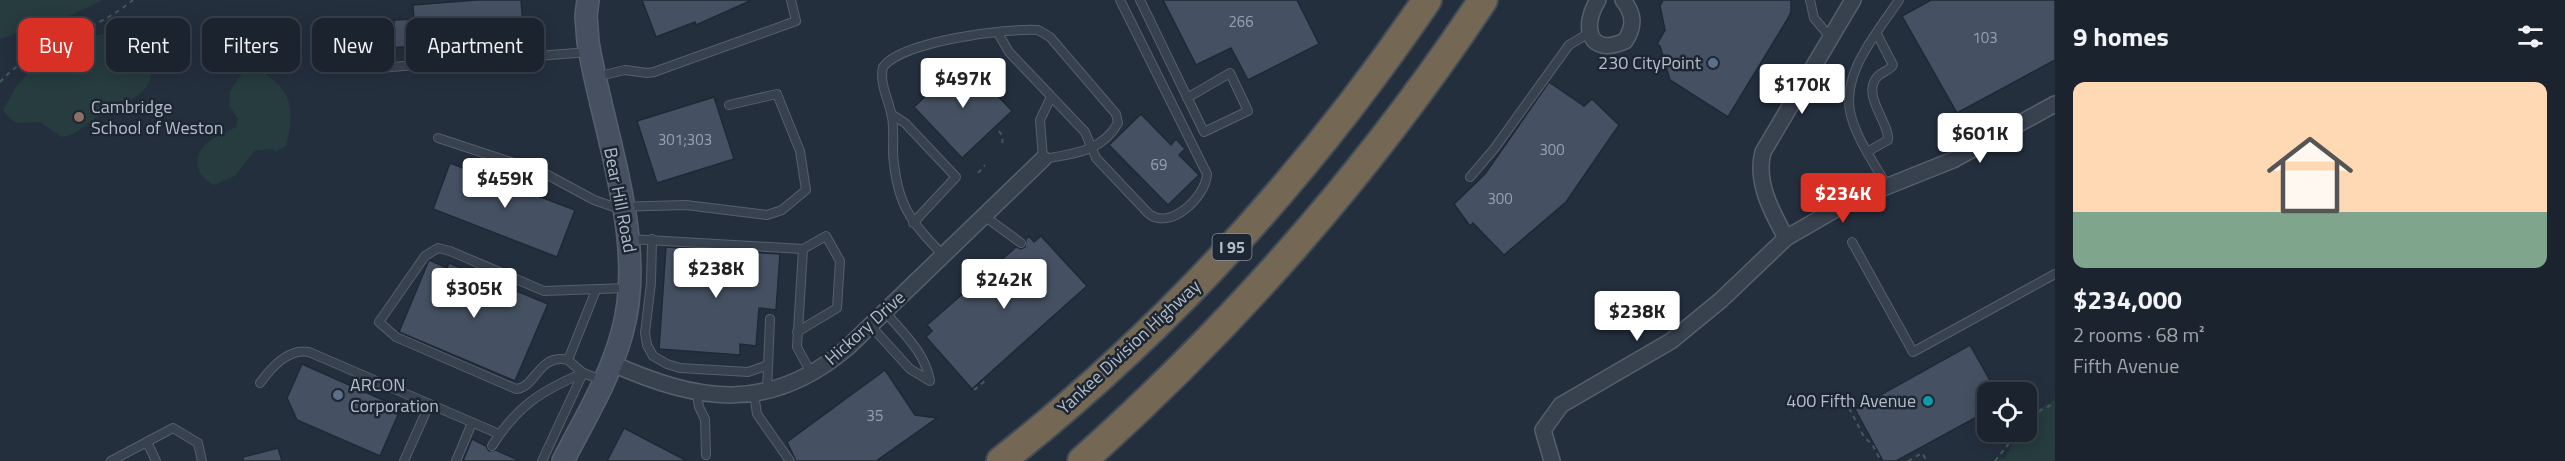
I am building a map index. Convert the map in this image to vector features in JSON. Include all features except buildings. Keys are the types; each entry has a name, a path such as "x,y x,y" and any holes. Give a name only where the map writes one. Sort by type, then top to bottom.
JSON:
{"highway":[{"name":"Yankee Division Highway","path":"1001,461 1098,379 1274,201 1372,79 1427,0"},
{"name":"I 95","path":"1082,461 1196,354 1304,236 1395,124 1483,0"}],"street":[{"name":"Bear Hill Road","path":"563,461 607,372 623,332 631,288 629,239 624,209 589,52 586,24 588,0"},
{"path":"1598,0 1590,13 1589,33 1595,41 1614,46 1625,41 1633,23 1630,9 1623,0"},
{"path":"1786,238 1768,202 1761,159 1771,135 1853,0"},
{"path":"1552,461 1544,430 1561,405 1671,341 1721,300 1786,238 1848,202 1953,160 2055,104"},
{"name":"Hickory Drive","path":"607,372 697,394 760,392 811,373 839,355 1043,159"}],"lane":[{"path":"594,77 625,70 654,72 796,21 791,0"},
{"path":"998,33 1005,47 1085,132 1100,162 1156,220 1170,218 1187,206 1206,182 1205,170 1120,0"},
{"path":"1140,0 1187,98 1204,132 1248,111 1230,73 1187,98"},
{"path":"1810,0 1814,18 1830,37"},
{"path":"1887,186 1867,152 1851,113 1850,95 1854,71 1899,0"},
{"path":"944,255 913,223 904,205 896,174 891,114 882,79 883,67 891,59 920,45 1034,29 1047,33 1116,114 1118,120 1116,126 1093,148 1043,159 1040,120 1051,97"},
{"path":"1470,177 1494,149 1569,45 1589,33"},
{"path":"1867,152 1888,140 1889,133 1873,102 1873,93 1877,77 1893,65 1876,34"},
{"path":"394,67 589,52"},
{"path":"438,138 544,173 600,203 624,209 686,205 768,215 782,210 806,190 800,151 777,94 729,105"},
{"path":"891,114 904,123 956,177 913,223"},
{"path":"984,216 1021,243"},
{"path":"629,239 803,249 826,236 840,261 837,308 797,332"},
{"path":"652,239 651,283 645,333 647,345 653,356 680,368 748,372 768,365"},
{"path":"1852,242 1913,352 2055,274"},
{"path":"583,374 568,360 557,358 549,361 523,386 516,388 396,337 379,322 425,256 438,248 544,291 631,288"},
{"path":"803,249 797,332 798,352 811,373"},
{"path":"568,360 596,290"},
{"path":"870,326 910,369 930,381 927,367 919,351 885,312"},
{"path":"770,319 768,365 760,392 757,414 790,461"},
{"path":"260,383 268,372 288,355 303,351 500,434"},
{"path":"492,446 510,418 542,393 583,374 607,372"},
{"path":"542,461 583,374"},
{"path":"697,394 699,407 705,419 706,455"},
{"path":"404,461 429,405"},
{"path":"456,461 472,423"},
{"path":"111,461 173,428 198,443 202,461"},
{"path":"147,442 156,461"}],"path":[{"path":"0,82 37,54 120,10 133,0"},
{"path":"999,131 1003,137 1002,144"},
{"path":"978,173 985,165"},
{"path":"974,390 986,380"},
{"path":"1845,400 1881,461"},
{"path":"2037,414 2055,403"},
{"path":"1995,461 2010,442"},
{"path":"1908,461 1922,453 1927,461"}],"green space":[{"path":"0,0 103,0 63,18 18,18 18,33 0,39"},
{"path":"106,33 106,72 152,72 146,88 134,98 101,114 68,136 62,137 40,122 15,122 7,116 3,110 17,85 30,72 94,72 94,37"},
{"path":"243,72 262,72 268,76 284,92 288,101 291,121 289,133 286,146 275,152 273,149 255,150 235,176 214,185 203,177 197,161 202,149 210,141 236,127 238,119 229,105 230,91"},
{"path":"2055,400 2055,461 1992,461 2005,458 2014,442 2037,442 2037,410"}],"place":[{"name":"230 CityPoint","path":"1713,63"},
{"name":"Cambridge School of Weston","path":"79,117"},
{"name":"ARCON Corporation","path":"338,395"},
{"name":"400 Fifth Avenue","path":"1928,401"}]}
